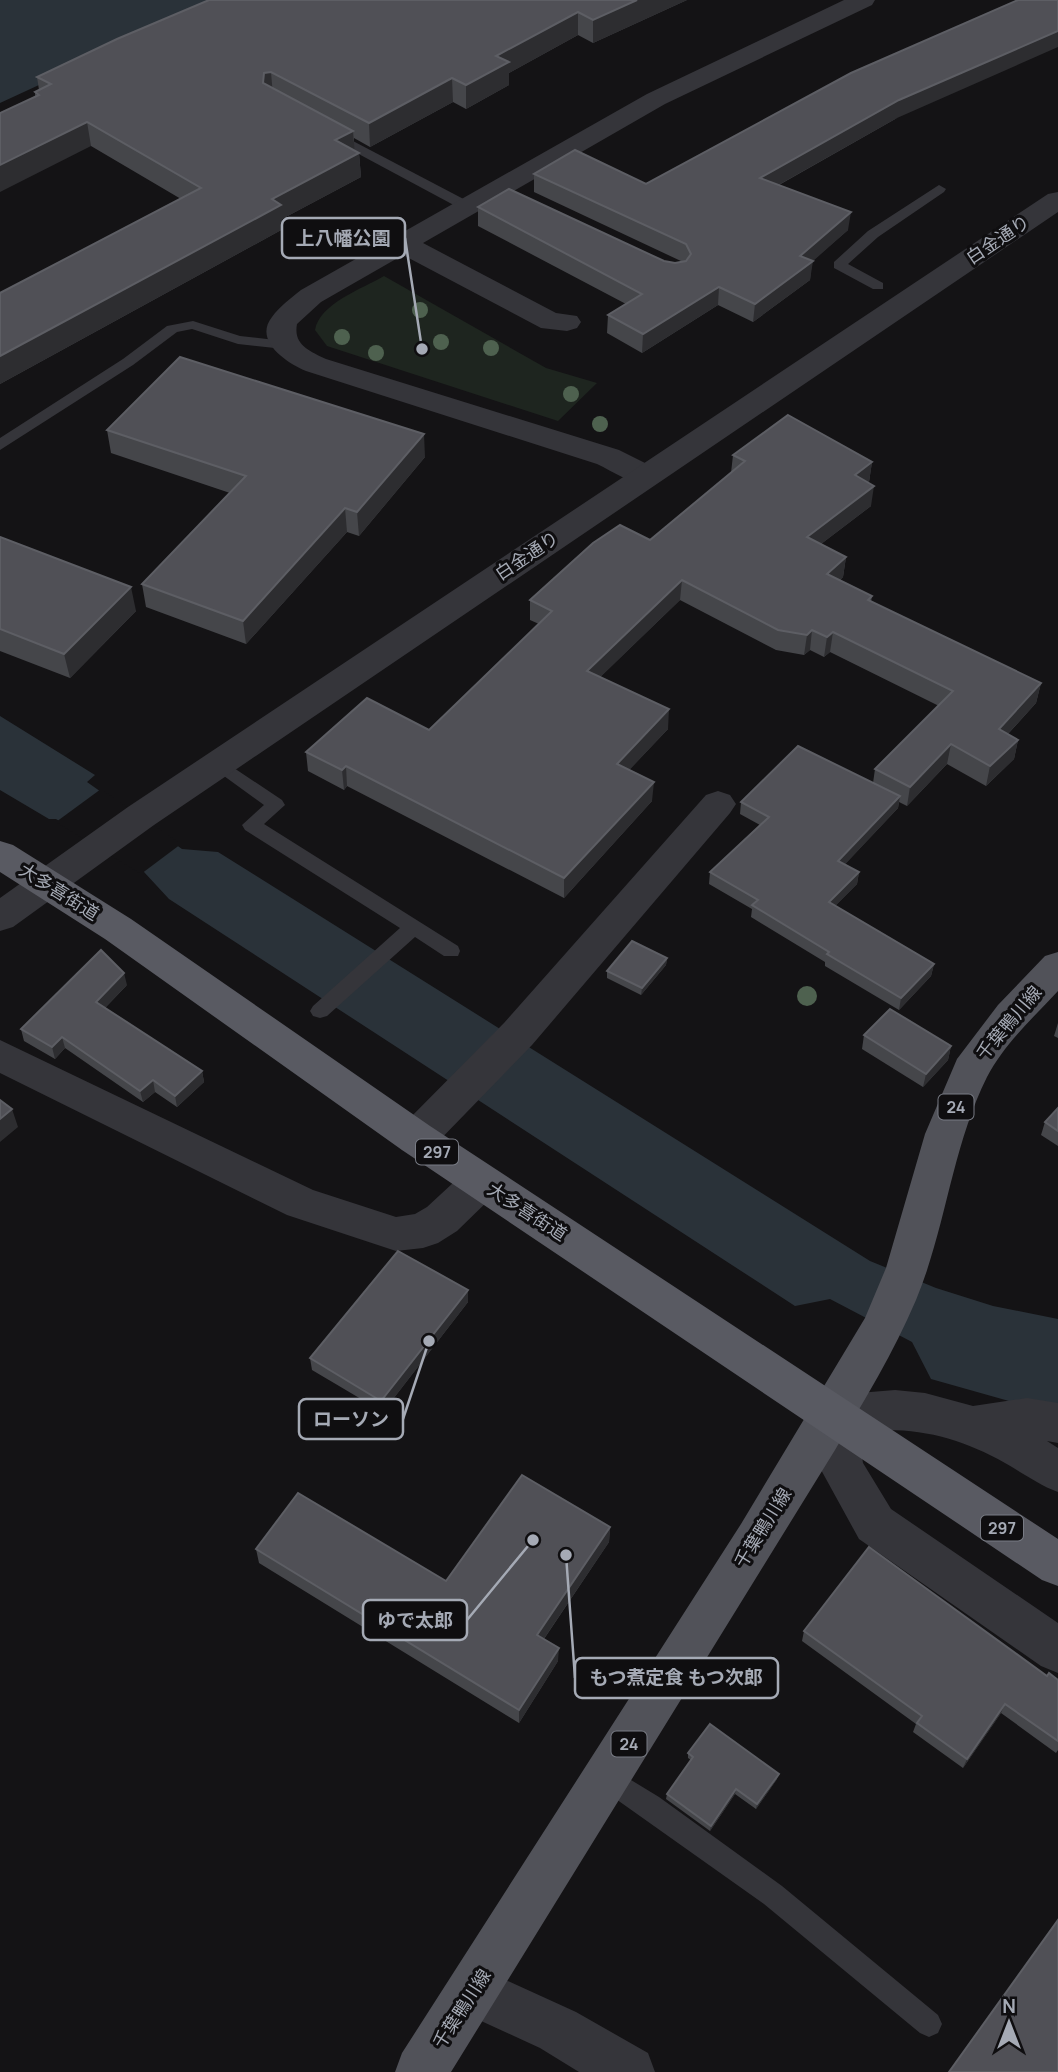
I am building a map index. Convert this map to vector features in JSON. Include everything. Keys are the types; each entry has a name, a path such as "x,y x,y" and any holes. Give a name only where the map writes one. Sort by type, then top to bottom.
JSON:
{"highway":[{"name":"大多喜街道","path":"0,854 118,929 481,1182 1058,1565"}],"main road":[{"name":"千葉鴨川線","path":"421,2072 834,1415 883,1327 907,1275 947,1128 972,1069 1002,1027 1058,966"}],"street":[{"path":"646,477 608,457 316,365 297,356 284,345 281,327 283,321 297,306 468,207 511,194 656,99 863,0"},
{"name":"白金通り","path":"0,917 141,816 1058,200"},
{"path":"404,244 551,322 567,321"},
{"path":"416,1138 518,1034 718,804"},
{"path":"0,1055 301,1203 396,1234 423,1231 442,1219 481,1182"},
{"path":"1058,1472 1031,1454 975,1425 904,1410 834,1415 842,1468 875,1524 1058,1650"},
{"path":"975,1425 1027,1418 1058,1423"},
{"path":"473,1991 558,2030 629,2072"}],"lane":[{"path":"320,128 468,207"},
{"path":"878,286 839,265 873,234 939,189"},
{"path":"0,445 128,362 172,328 194,325 238,340 284,345"},
{"path":"219,764 276,805 251,825 451,951"},
{"path":"324,1008 414,927"},
{"path":"608,1778 653,1807 853,1957 929,2024"}],"shaded area":[{"path":"0,0 223,0 0,103"},
{"path":"384,276 546,368 597,383 558,421 327,346 315,330 318,320 333,304"},
{"path":"0,716 95,775 87,782 182,849 218,852 870,1261 936,1288 993,1306 1058,1319 1058,1409 1016,1403 931,1379 912,1342 830,1299 795,1306 169,899 144,872 56,819 49,819 0,790"}],"pier":[{"path":"101,789 181,844 141,874 56,822"}],"building":[{"path":"209,0 637,0 593,20 578,12 496,56 509,62 466,85 452,78 369,123 271,72 264,73 263,83 353,131 335,140 359,153 272,199 281,205 0,356 0,293 201,188 87,122 0,165 0,113 39,95 35,92 51,84 37,77"},
{"path":"1018,0 1058,0 1058,31 899,100 760,178 851,212 800,256 813,261 755,304 719,287 643,334 608,315 642,294 478,207 509,189 664,261 686,261 691,254 686,244 534,174 575,150 646,184 851,73"},
{"path":"180,357 424,434 357,512 345,508 243,621 142,584 246,476 107,430"},
{"path":"788,415 872,462 855,475 874,486 807,537 846,557 827,574 872,596 868,600 1041,683 999,729 1018,740 990,766 951,744 910,787 875,769 953,691 833,632 827,637 812,630 807,635 778,630 682,580 587,671 669,709 617,764 654,782 564,878 346,766 342,770 306,752 367,698 429,730 552,611 530,600 593,543 620,525 650,540 745,461 733,455"},
{"path":"0,537 131,587 64,654 0,629"},
{"path":"798,746 900,796 838,861 859,872 829,902 934,964 901,998 752,905 758,900 710,872 769,817 741,802"},
{"path":"632,941 667,958 642,988 607,971"},
{"path":"101,950 124,973 96,1002 202,1071 175,1096 153,1080 140,1091 62,1037 52,1047 21,1029"},
{"path":"890,1009 951,1046 926,1074 864,1035"},
{"path":"0,1100 12,1109 0,1119"},
{"path":"1058,1108 1058,1131 1045,1122"},
{"path":"398,1251 468,1290 381,1401 310,1358"},
{"path":"522,1475 610,1527 537,1635 559,1648 519,1710 256,1549 298,1493 446,1581"},
{"path":"869,1547 1047,1676 1049,1673 1058,1680 1058,1741 1005,1704 967,1759 917,1723 922,1716 804,1631"},
{"path":"710,1724 779,1774 757,1804 736,1789 711,1826 667,1794 693,1757 688,1753"},
{"path":"1058,1920 1058,2072 949,2072"}],"place":[{"name":"上八幡公園","path":"422,349"},
{"name":"ローソン","path":"429,1341"},
{"name":"ゆで太郎","path":"533,1540"},
{"name":"もつ煮定食 もつ次郎","path":"566,1555"}]}
